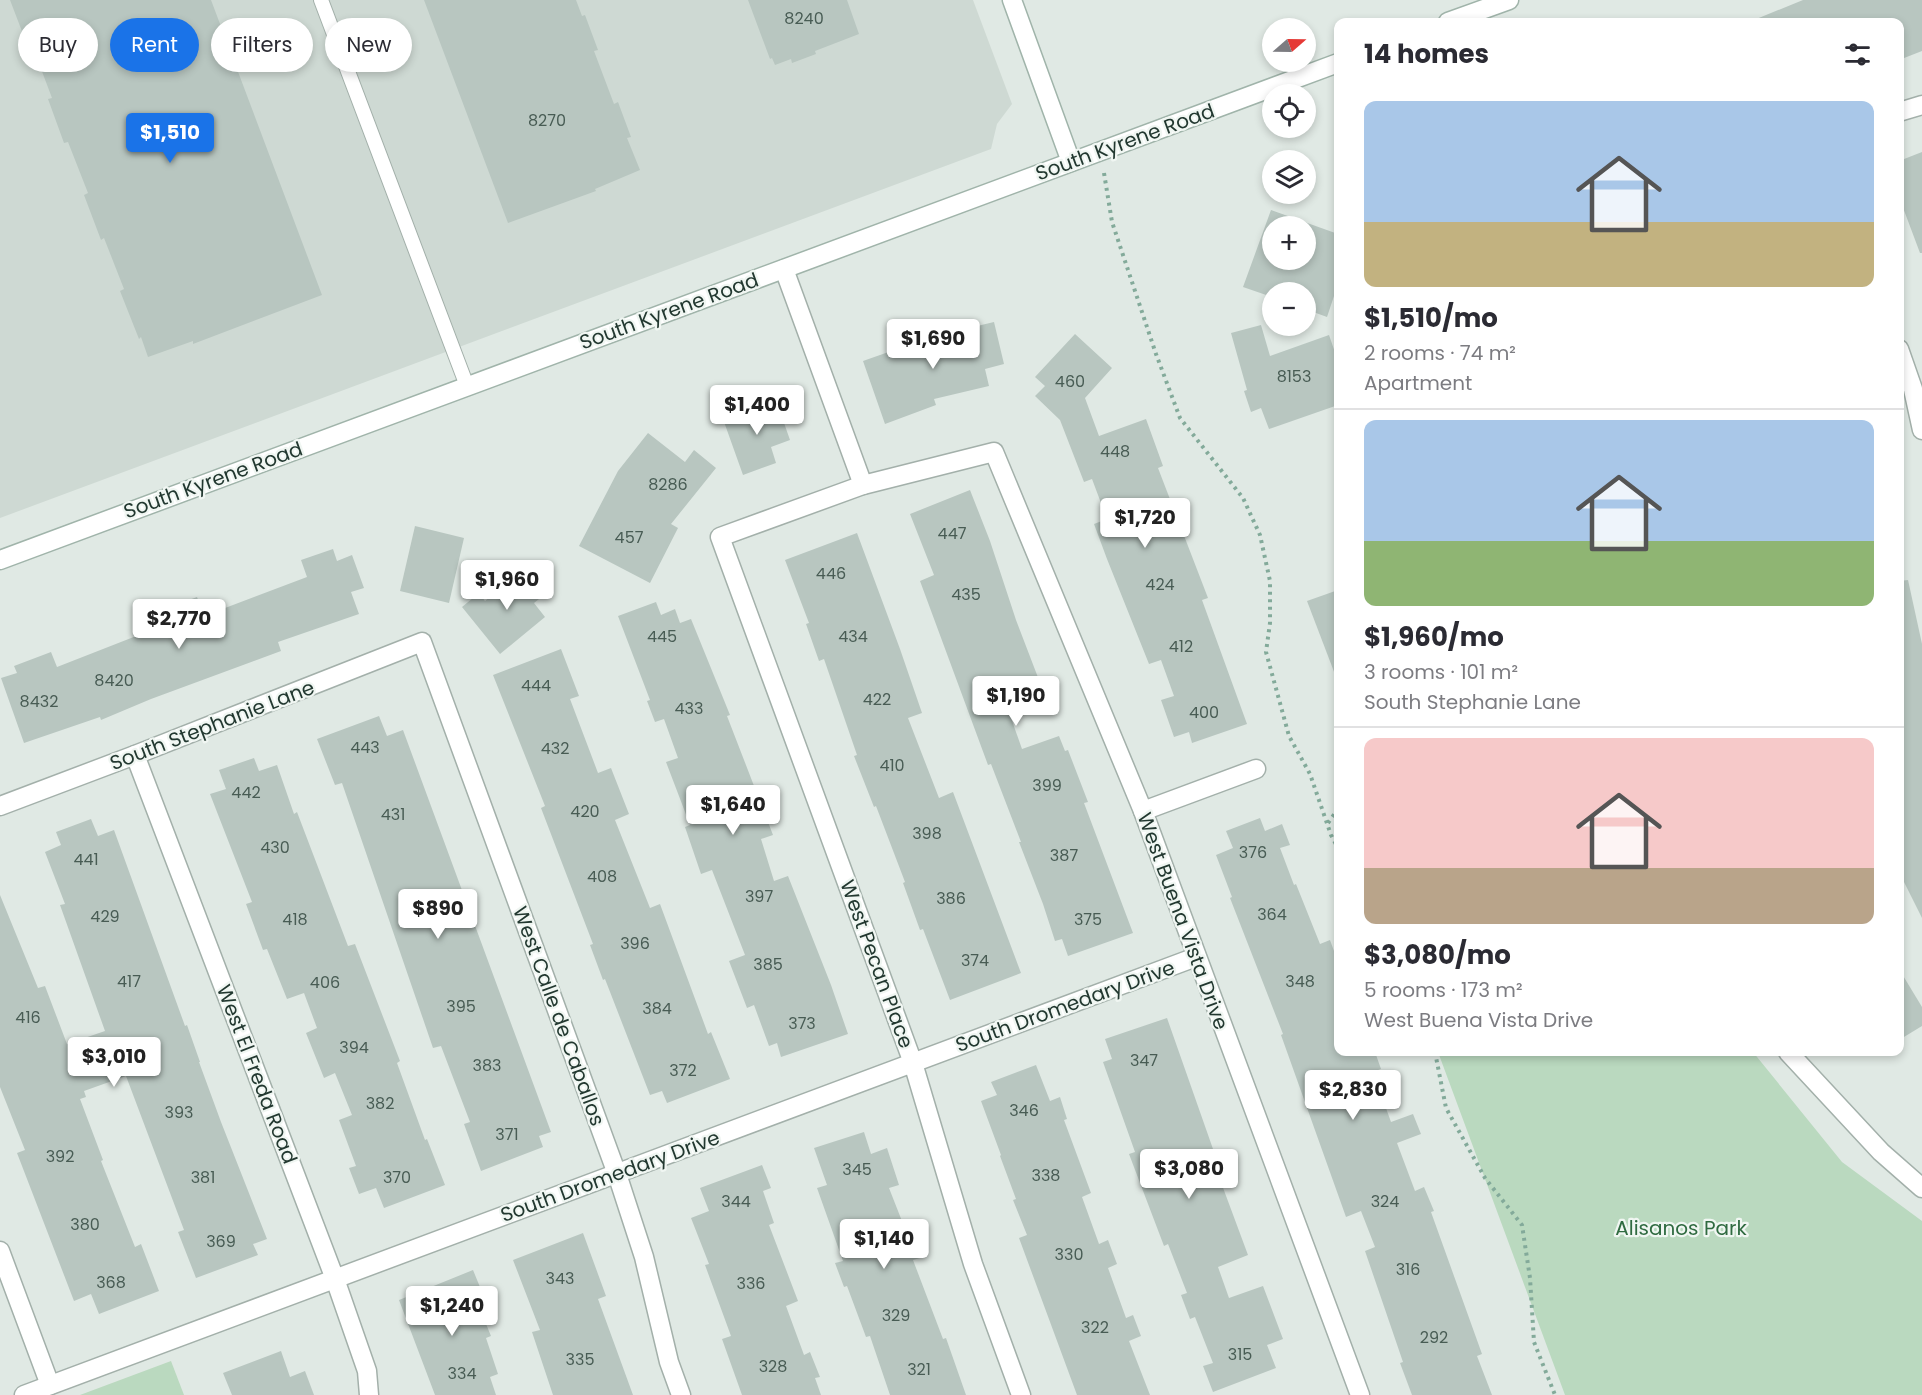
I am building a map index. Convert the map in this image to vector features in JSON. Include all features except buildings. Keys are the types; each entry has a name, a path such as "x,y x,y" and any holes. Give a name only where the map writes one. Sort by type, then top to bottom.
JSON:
{"street":[{"path":"1012,0 1071,162"},
{"path":"1459,18 1509,0"},
{"name":"South Kyrene Road","path":"0,560 1334,64"},
{"path":"1904,110 1922,105"},
{"path":"784,269 863,485"},
{"path":"1904,364 1913,389 1922,430"},
{"name":"West Buena Vista Drive","path":"863,485 994,452 1143,811 1360,1395"},
{"name":"West Pecan Place","path":"863,485 720,537 913,1063 973,1264 1021,1395"},
{"name":"South Stephanie Lane","path":"0,806 422,642"},
{"name":"West Calle de Caballos","path":"422,642 617,1174 644,1257 669,1362 681,1395"},
{"name":"West El Freda Road","path":"135,755 334,1279 367,1371 369,1395"},
{"path":"1143,811 1256,769"},
{"name":"South Dromedary Drive","path":"24,1395 1196,957"},
{"path":"1792,1056 1881,1152 1922,1188"},
{"path":"0,1251 50,1385"}],"lane":[{"path":"321,0 467,386"}],"path":[{"path":"1100,150 1112,222 1180,418 1243,498 1260,535 1270,581 1270,623 1266,652 1289,736 1310,774 1334,839"},
{"path":"1327,824 1334,814"},
{"path":"1436,1056 1446,1107 1485,1178 1522,1225 1530,1278 1534,1342 1555,1395"}],"shaded area":[{"path":"0,0 973,0 1012,104 997,124 991,149 0,518"}],"green space":[{"name":"Alisanos Park","path":"1439,1056 1756,1056 1842,1162 1922,1221 1922,1395 1565,1395"},
{"path":"171,1361 184,1395 80,1395"}]}
